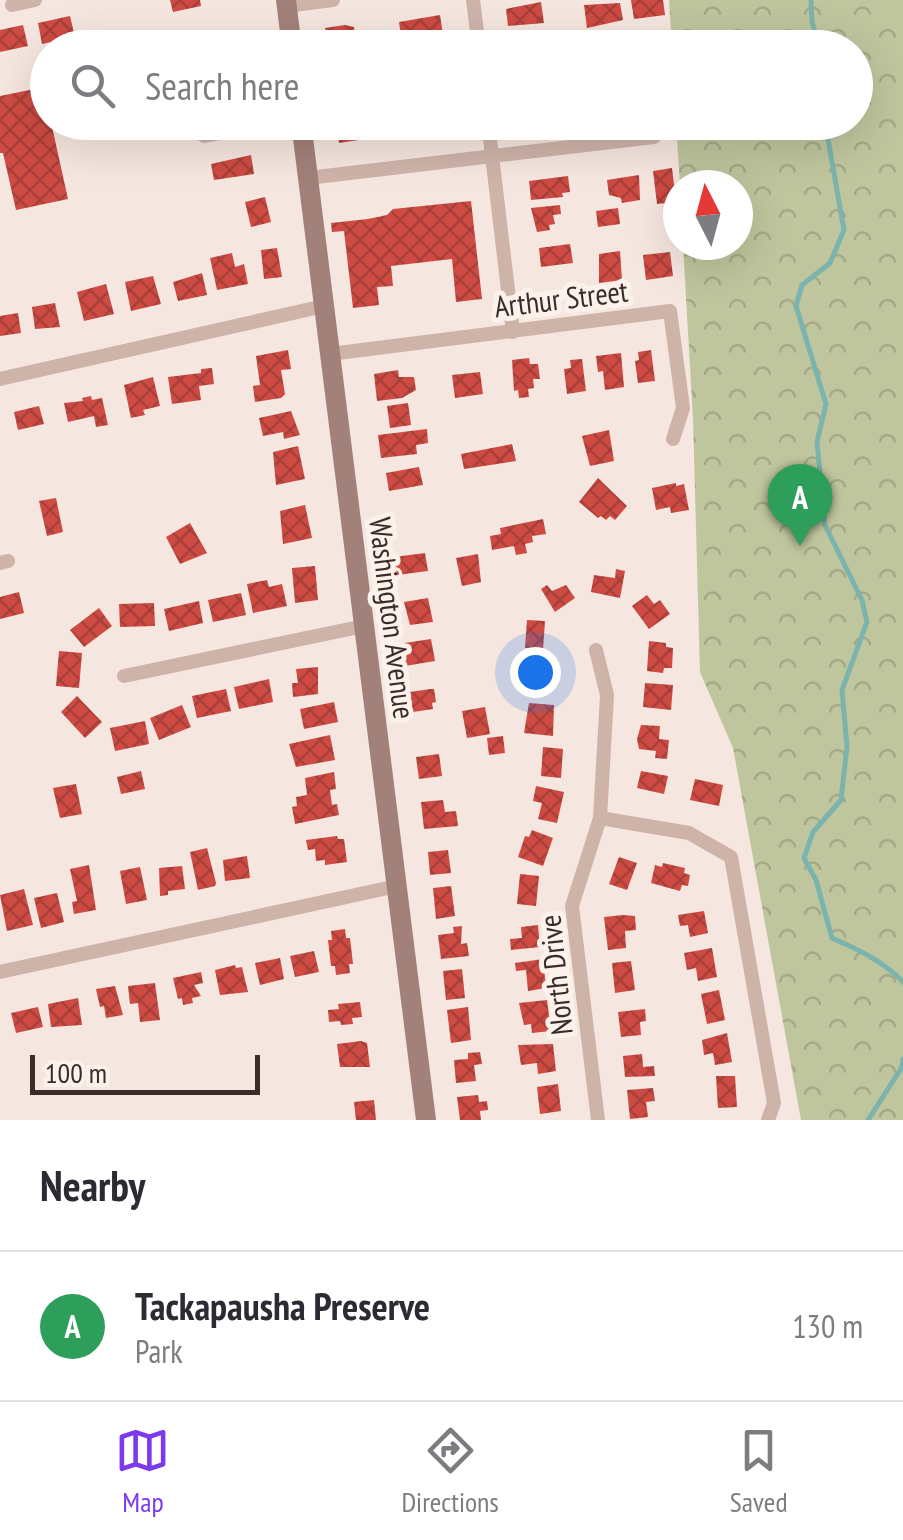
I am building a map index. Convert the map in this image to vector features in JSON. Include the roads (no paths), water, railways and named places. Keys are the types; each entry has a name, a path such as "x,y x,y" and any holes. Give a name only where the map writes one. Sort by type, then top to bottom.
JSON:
{"street":[{"path":"12,5 35,0"},
{"path":"290,30 286,3 333,0"},
{"path":"473,0 476,30"},
{"name":"Washington Avenue","path":"303,140 426,1120"},
{"path":"490,140 512,332"},
{"path":"308,178 631,140"},
{"path":"0,380 324,306"},
{"name":"Arthur Street","path":"330,354 670,312 683,408 672,439"},
{"path":"124,676 364,626"},
{"name":"North Drive","path":"596,650 607,695 600,818 572,906 598,1120"},
{"path":"600,818 689,834 731,857 774,1103 768,1120"},
{"path":"0,972 397,886"}],"waterway":[{"path":"811,0 814,30"},
{"path":"828,140 844,230 830,263 802,285 796,306 826,404 817,442 825,525 862,600 867,622 842,690 847,747 841,800 813,832 804,858 816,880 832,938 879,962 903,982"},
{"path":"868,1120 902,1067 903,1059"}],"place":[{"name":"Tackapausha Preserve","path":"800,546"}]}
